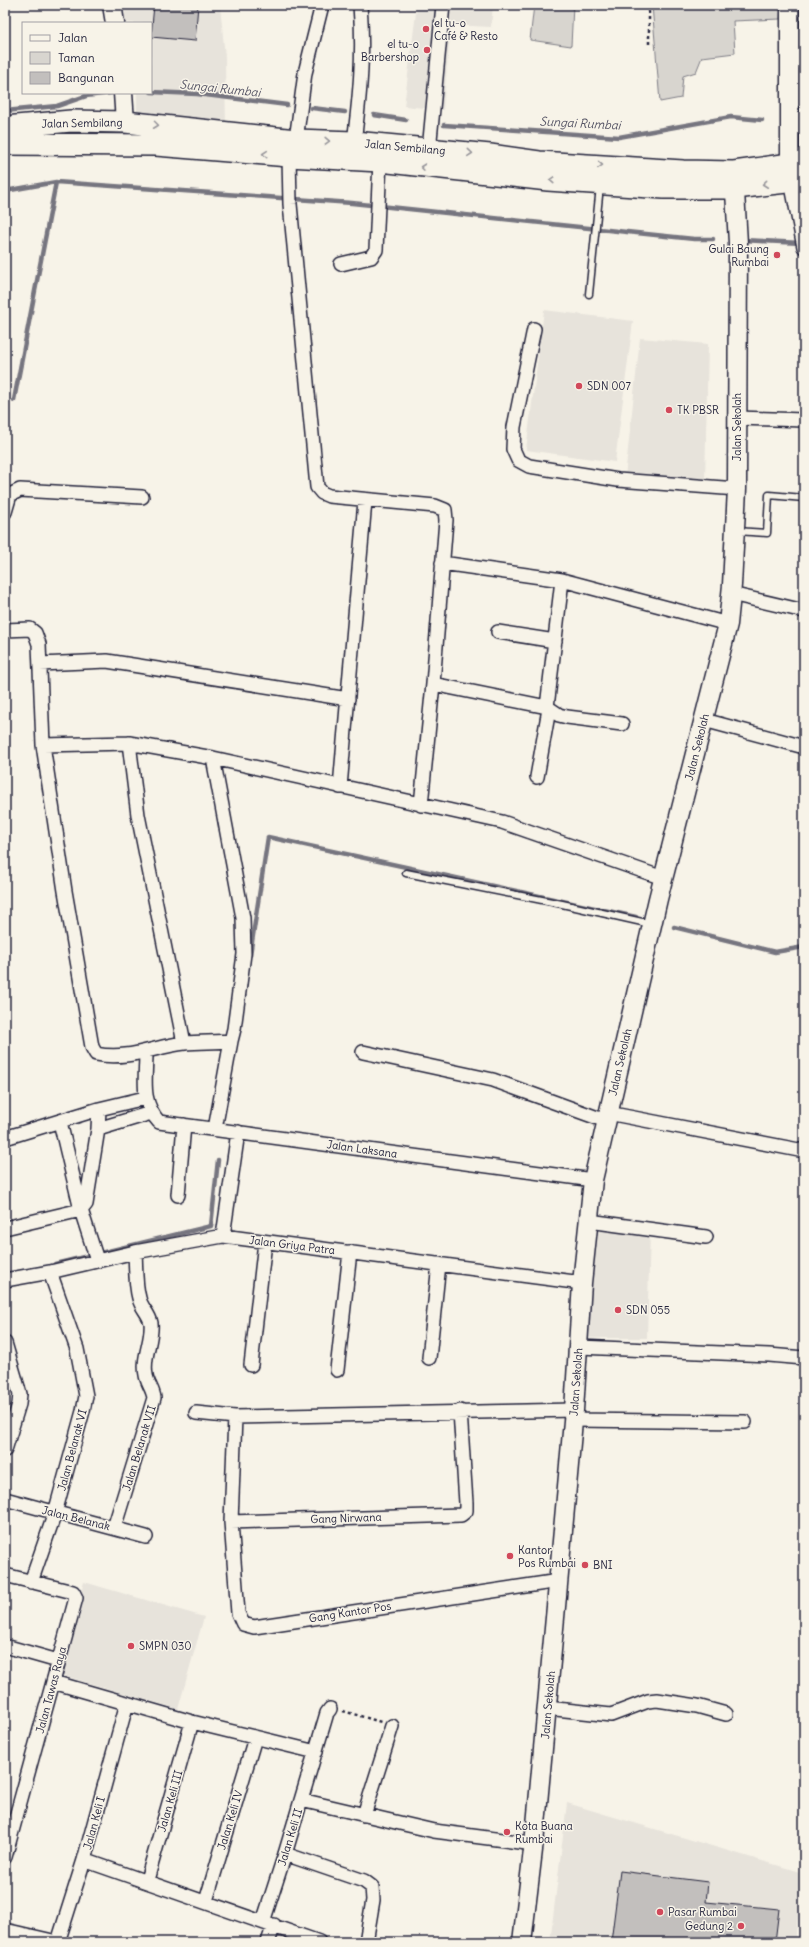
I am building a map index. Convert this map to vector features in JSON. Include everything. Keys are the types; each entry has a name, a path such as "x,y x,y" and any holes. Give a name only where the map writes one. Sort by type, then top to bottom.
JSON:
{"main road":[{"name":"Jalan Sembilang","path":"5,127 71,121 124,107 292,148 380,161 534,179 600,182 664,188 797,172"},
{"name":"Jalan Sembilang","path":"5,144 144,144 292,148 354,142 539,162 683,171 735,180"}],"street":[{"path":"112,5 115,22"},
{"path":"322,5 305,73 292,148 289,187 317,487 322,493 329,496 435,506 444,510 446,520 433,684 421,805"},
{"path":"354,142 361,88 362,26 360,5"},
{"path":"430,150 443,5"},
{"path":"790,5 797,172 803,241"},
{"path":"341,264 371,257 376,250 380,161"},
{"name":"Jalan Sekolah","path":"522,1942 534,1844 559,1581 574,1415 582,1283 593,1180 663,878 728,624 737,489 737,236 735,180"},
{"path":"534,329 514,427 513,449 518,460 529,466 618,480 737,489"},
{"path":"737,418 804,420"},
{"path":"5,512 10,495 20,490 142,497"},
{"path":"340,787 365,500"},
{"path":"442,563 562,580 728,624"},
{"path":"537,776 548,708 554,641 562,580"},
{"path":"731,594 804,611"},
{"path":"5,630 30,629 35,633 39,644 43,745 65,891 92,1047 96,1054 106,1056 146,1053 184,1043 231,1041"},
{"path":"498,632 554,641"},
{"path":"40,664 107,661 348,699"},
{"path":"433,684 548,708 567,717 622,724"},
{"path":"704,720 804,747"},
{"path":"43,745 129,742 213,758 502,822 663,878"},
{"path":"129,742 138,815 184,1043"},
{"path":"213,758 243,918 244,954 234,1029 215,1129"},
{"path":"363,1052 493,1080 607,1117 804,1152"},
{"path":"98,1129 151,1113 145,1098 146,1053"},
{"path":"5,1138 98,1109 145,1098"},
{"path":"5,1228 81,1210 86,1204 98,1129 98,1109"},
{"name":"Jalan Laksana","path":"151,1113 159,1122 593,1180"},
{"path":"60,1122 81,1210 96,1255"},
{"path":"178,1195 184,1125"},
{"path":"223,1236 238,1132"},
{"path":"589,1221 706,1237"},
{"name":"Jalan Griya Patra","path":"5,1280 50,1272 96,1255 136,1252 223,1236 582,1283"},
{"path":"251,1365 265,1242"},
{"name":"Jalan Belanak VII","path":"114,1528 154,1398 153,1391 146,1375 146,1360 151,1333 151,1322 148,1313 141,1306 138,1298 136,1252"},
{"path":"337,1370 350,1252"},
{"path":"429,1358 439,1264"},
{"name":"Jalan Belanak VI","path":"31,1582 54,1513 86,1396 77,1349 50,1272"},
{"path":"5,1343 20,1394 19,1404 5,1450"},
{"path":"579,1347 769,1354 804,1358"},
{"path":"196,1413 235,1417 460,1411 745,1422"},
{"name":"Gang Nirwana","path":"231,1522 460,1515 466,1511 460,1411"},
{"path":"231,1522 235,1417"},
{"name":"Jalan Belanak","path":"5,1499 146,1537"},
{"name":"Gang Kantor Pos","path":"231,1522 238,1613 243,1624 254,1627 559,1581"},
{"name":"Jalan Tawas Raya","path":"5,1575 76,1594 6,1852"},
{"path":"5,1646 58,1661"},
{"path":"53,1682 192,1722 316,1752"},
{"path":"547,1708 611,1715 648,1701 657,1700 697,1706 726,1714"},
{"name":"Jalan Keli I","path":"58,1942 84,1860 126,1703"},
{"name":"Jalan Keli II","path":"268,1942 269,1923 285,1854 327,1713 330,1709"},
{"name":"Jalan Keli III","path":"147,1880 192,1722"},
{"path":"364,1815 392,1726"},
{"name":"Jalan Keli IV","path":"206,1901 255,1738"},
{"path":"301,1800 434,1831 534,1844"},
{"path":"285,1854 364,1880 372,1888 373,1900 366,1942"},
{"path":"84,1860 147,1880 319,1942"},
{"path":"5,1930 58,1942"}],"lane":[{"path":"589,294 600,182"},
{"path":"735,531 767,533 769,495 804,498"},
{"path":"406,873 653,922"}],"path":[{"path":"649,5 649,46"},
{"path":"330,1709 392,1726"}],"shaded area":[{"path":"121,5 220,5 225,57 226,135 137,130 137,94 152,94 152,22 124,22"},
{"path":"417,5 493,5 491,27 451,25 443,110 404,106"},
{"name":"SDN 007","path":"544,310 633,321 615,462 526,450"},
{"name":"TK PBSR","path":"640,338 708,344 705,483 625,477"},
{"name":"SDN 055","path":"594,1228 650,1232 647,1338 587,1338"},
{"name":"SMPN 030","path":"84,1582 204,1617 178,1709 57,1674"},
{"path":"567,1803 803,1873 795,1942 701,1942 708,1882 620,1871 611,1942 550,1942"}],"green space":[{"path":"534,5 573,5 571,46 530,40"},
{"path":"652,5 781,5 780,19 733,21 735,53 702,57 696,72 683,76 681,98 660,102"}],"building":[{"path":"154,5 198,5 195,41 152,37"},
{"name":"Pasar Rumbai","path":"620,1871 708,1882 706,1902 779,1909 775,1942 611,1942"}],"waterway":[{"name":"Sungai Rumbai","path":"152,92 197,94 287,105"},
{"name":"Sungai Rumbai","path":"5,111 57,106 86,96 103,94"},
{"name":"Sungai Rumbai","path":"312,108 345,112"},
{"name":"Sungai Rumbai","path":"374,115 406,120"},
{"name":"Sungai Rumbai","path":"444,125 619,137 731,117 762,120"},
{"path":"5,191 56,182 352,203 694,239 713,239"},
{"path":"14,400 56,182"},
{"path":"742,240 801,243"},
{"path":"250,955 268,837 636,917"},
{"path":"674,927 775,952 804,947"},
{"path":"55,1264 211,1226 218,1160"}],"place":[{"name":"el tu-o Café & Resto","path":"426,29"},
{"name":"el tu-o Barbershop","path":"427,50"},
{"name":"Gulai Baung Rumbai","path":"777,255"},
{"name":"SDN 007","path":"579,386"},
{"name":"TK PBSR","path":"669,410"},
{"name":"SDN 055","path":"618,1310"},
{"name":"Kantor Pos Rumbai","path":"510,1556"},
{"name":"BNI","path":"585,1565"},
{"name":"SMPN 030","path":"131,1646"},
{"name":"Kota Buana Rumbai","path":"507,1832"},
{"name":"Pasar Rumbai","path":"660,1912"},
{"name":"Gedung 2","path":"741,1926"}]}
